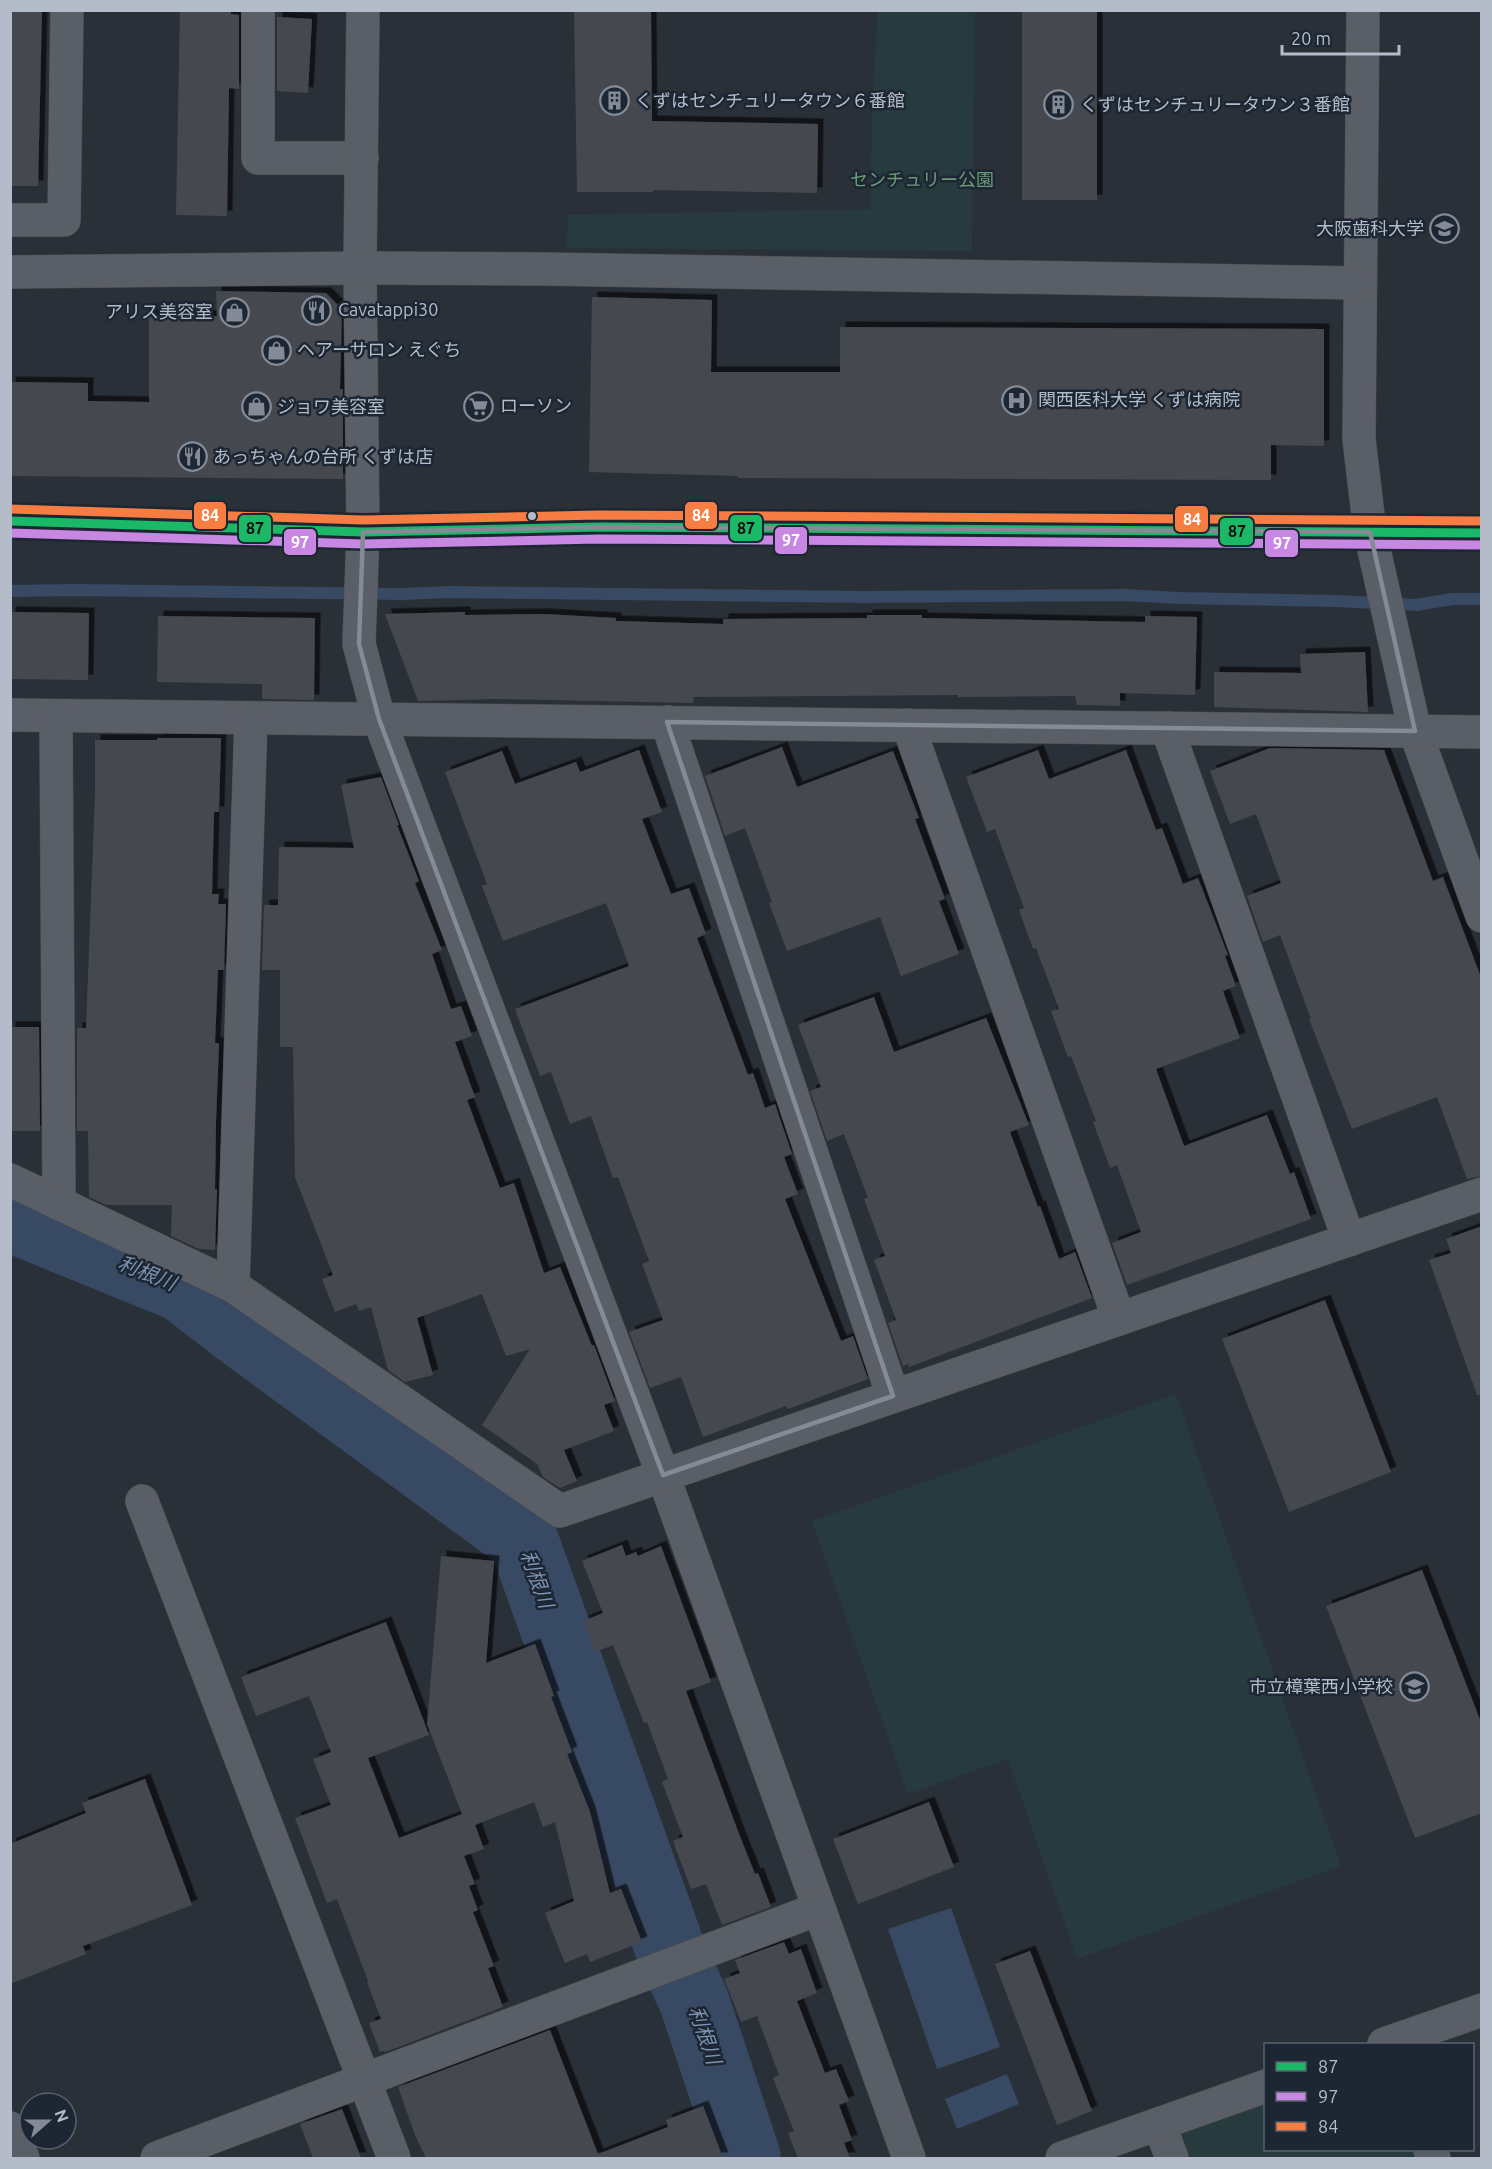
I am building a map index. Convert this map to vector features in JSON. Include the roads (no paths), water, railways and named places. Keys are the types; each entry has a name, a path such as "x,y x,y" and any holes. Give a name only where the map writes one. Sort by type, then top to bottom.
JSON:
{"street":[{"path":"10,220 64,220 67,10"},
{"path":"258,10 258,158 362,158"},
{"path":"363,10 360,268 363,532 359,644 379,719 663,1475 909,2158"},
{"path":"1363,10 1359,439 1370,532 1415,731 1482,916"},
{"path":"10,272 360,268 543,269 1360,283"},
{"path":"10,521 363,532 599,527 1482,533"},
{"path":"10,715 1482,732"},
{"path":"56,716 59,1204"},
{"path":"234,1286 251,718"},
{"path":"667,722 893,1396"},
{"path":"908,725 1119,1319"},
{"path":"1167,728 1349,1240"},
{"path":"10,1180 234,1286 560,1511 1482,1194"},
{"path":"142,1501 394,2158"},
{"path":"157,2158 818,1909"},
{"path":"1392,2043 1482,2010"},
{"path":"1062,2158 1264,2087"},
{"path":"1160,2124 1172,2158"},
{"path":"10,2128 23,2158"}],"water":[{"path":"951,1908 1000,2047 937,2069 888,1929"},
{"path":"1007,2074 1019,2104 957,2129 945,2099"}],"waterway":[{"path":"10,591 403,594 449,592 863,597 1126,595 1416,605 1453,599 1482,599"},
{"name":"利根川","path":"10,1217 182,1287 523,1539 672,1954 694,2001 746,2158"}],"place":[{"name":"くずはセンチュリータウン６番館","path":"614,101"},
{"name":"くずはセンチュリータウン３番館","path":"1059,105"},
{"name":"大阪歯科大学","path":"1445,229"},
{"name":"Cavatappi30","path":"317,310"},
{"name":"アリス美容室","path":"234,312"},
{"name":"ヘアーサロン えぐち","path":"276,350"},
{"name":"関西医科大学 くずは病院","path":"1017,400"},
{"name":"ローソン","path":"479,406"},
{"name":"ジョワ美容室","path":"256,407"},
{"name":"あっちゃんの台所 くずは店","path":"192,457"},
{"name":"市立樟葉西小学校","path":"1414,1687"}],"park label":[{"name":"センチュリー公園","path":"922,180"}]}
